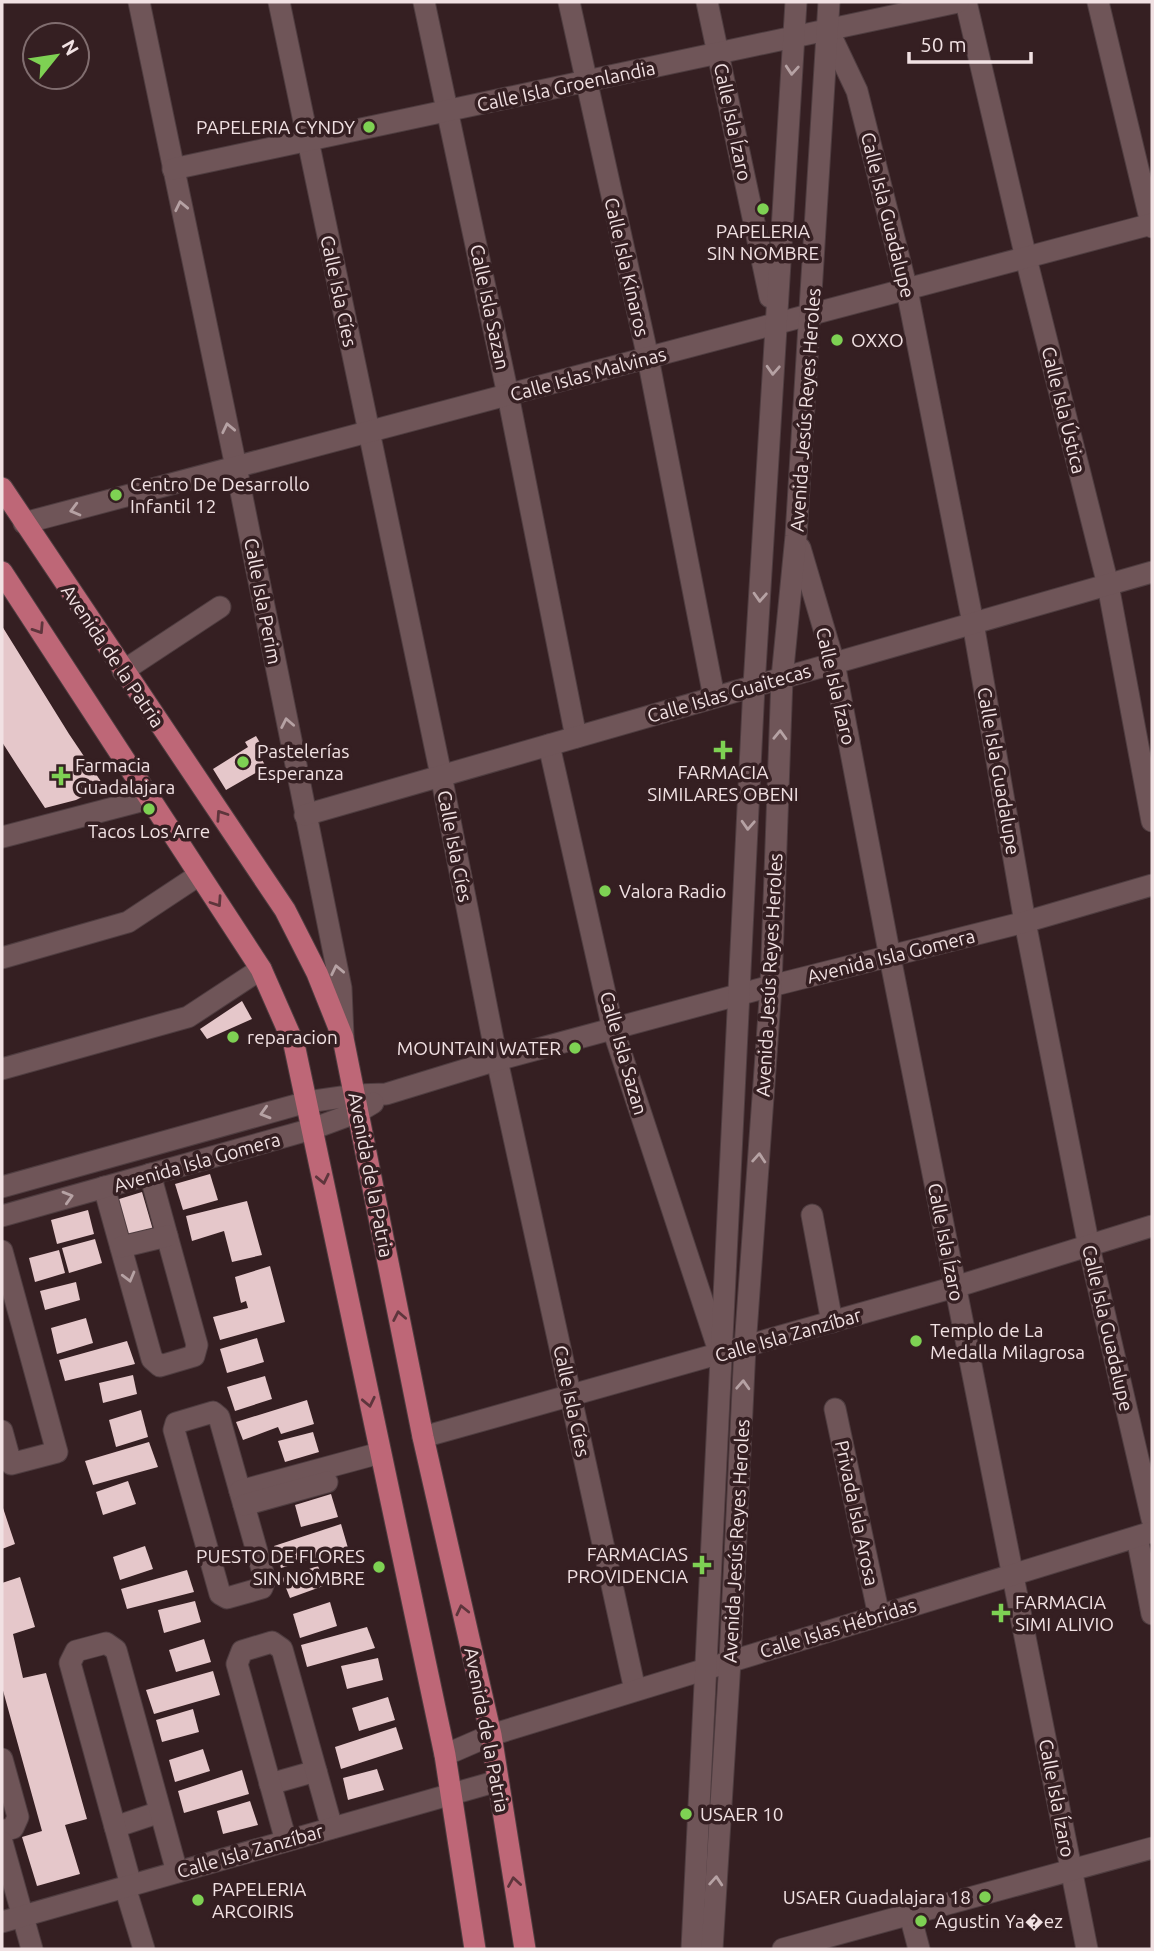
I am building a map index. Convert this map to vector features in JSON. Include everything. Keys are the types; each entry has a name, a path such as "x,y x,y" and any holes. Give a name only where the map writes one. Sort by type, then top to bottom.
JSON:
{"main road":[{"name":"Avenida de la Patria","path":"2,488 285,910 317,973 343,1038 423,1437 491,1735 525,1949"},
{"path":"2,572 261,968 294,1044 445,1755 475,1949"}],"street":[{"name":"Calle Isla Perim","path":"139,2 341,988 343,1038"},
{"name":"Calle Isla Cíes","path":"279,2 497,1060 635,1690"},
{"name":"Calle Isla Sazan","path":"424,2 508,395 576,737"},
{"name":"Calle Isla Kinaros","path":"569,2 648,358 714,697"},
{"name":"Calle Isla Ízaro","path":"707,2 776,325"},
{"name":"Avenida Jesús Reyes Heroles","path":"692,1949 754,686 796,2"},
{"name":"Avenida Jesús Reyes Heroles","path":"712,1949 730,1661 745,1347 771,986 782,678 796,536 829,2"},
{"name":"Calle Isla Groenlandia","path":"173,169 958,2"},
{"name":"Calle Isla Ústica","path":"966,2 1026,258 1108,584 1152,821"},
{"path":"1098,2 1152,225"},
{"name":"Calle Isla Guadalupe","path":"828,29 857,91 907,290 973,623 1025,922 1089,1247 1152,1519"},
{"name":"Calle Islas Malvinas","path":"24,523 1152,225"},
{"name":"Calle Isla Ízaro","path":"796,536 834,663 1087,1949"},
{"name":"Calle Islas Guaitecas","path":"305,815 1152,572"},
{"path":"123,671 220,607"},
{"name":"Calle Isla Sazan","path":"549,745 614,1029 720,1354"},
{"path":"3,835 148,799"},
{"path":"2,958 128,922 199,875"},
{"name":"Avenida Isla Gomera","path":"2,1216 312,1129 357,1103 497,1060 771,986 1025,922 1152,885"},
{"path":"2,1069 188,1017 261,968"},
{"name":"Avenida Isla Gomera","path":"2,1187 307,1102 357,1103"},
{"path":"104,1187 152,1359 159,1366 194,1356 197,1345 150,1174"},
{"path":"812,1215 832,1322"},
{"name":"Calle Isla Zanzíbar","path":"423,1437 955,1287 1152,1226"},
{"path":"121,1247 167,1236"},
{"path":"2,1251 6,1280 57,1452 11,1464 2,1431"},
{"name":"Privada Isla Arosa","path":"835,1409 879,1616"},
{"path":"212,1412 219,1417 242,1498 265,1580 262,1588 227,1598 220,1594 216,1581 174,1430 176,1423 212,1412"},
{"path":"242,1498 382,1460"},
{"path":"1144,1534 1152,1614"},
{"name":"Calle Islas Hébridas","path":"445,1755 491,1735 1144,1534"},
{"path":"286,1841 237,1664 242,1651 272,1642 282,1649 331,1828"},
{"path":"144,1949 115,1827 70,1663 76,1651 106,1643 116,1650 177,1872"},
{"path":"2,1759 18,1817 13,1828 2,1831"},
{"path":"270,1784 316,1771"},
{"name":"Calle Isla Zanzíbar","path":"2,1922 498,1781"},
{"path":"115,1827 160,1812"},
{"path":"2,1842 32,1949"},
{"path":"784,1949 1152,1848"},
{"path":"910,1915 919,1949"}],"building":[{"path":"2,626 104,786 76,800 45,808 2,742"},
{"name":"Pastelerías Esperanza","path":"256,736 266,753 260,756 266,767 226,790 213,769 248,747 245,742"},
{"path":"242,1001 252,1019 207,1039 200,1029"},
{"path":"210,1174 218,1200 183,1210 175,1184"},
{"path":"142,1192 153,1230 125,1237 116,1200"},
{"path":"247,1201 262,1255 232,1262 224,1231 192,1241 186,1216"},
{"path":"88,1210 94,1234 57,1244 51,1220"},
{"path":"95,1239 102,1263 69,1273 62,1248"},
{"path":"59,1250 65,1273 35,1282 29,1258"},
{"path":"270,1266 285,1322 220,1340 213,1317 248,1308 246,1301 241,1303 235,1277"},
{"path":"76,1282 80,1300 45,1310 40,1291"},
{"path":"86,1318 93,1343 57,1354 51,1328"},
{"path":"257,1338 264,1362 227,1373 220,1349"},
{"path":"127,1341 135,1364 65,1381 59,1360"},
{"path":"133,1375 137,1394 103,1403 99,1383"},
{"path":"265,1376 272,1399 235,1411 227,1387"},
{"path":"307,1400 314,1424 281,1434 278,1427 243,1440 236,1422"},
{"path":"141,1410 148,1437 116,1447 109,1420"},
{"path":"313,1432 319,1452 285,1462 278,1441"},
{"path":"149,1442 158,1467 93,1485 85,1461"},
{"path":"128,1481 136,1504 103,1515 96,1492"},
{"path":"331,1494 338,1517 301,1527 295,1505"},
{"path":"2,1505 15,1544 2,1549"},
{"path":"341,1524 348,1548 281,1568 274,1546"},
{"path":"145,1546 153,1569 120,1580 113,1557"},
{"path":"318,1566 326,1585 290,1598 282,1578"},
{"path":"187,1570 194,1592 127,1609 121,1589"},
{"path":"20,1577 35,1627 13,1634 23,1678 46,1673 87,1819 65,1825 80,1874 37,1886 22,1837 42,1831 2,1687 2,1583"},
{"path":"195,1601 201,1622 164,1633 158,1610"},
{"path":"330,1602 337,1626 300,1638 293,1614"},
{"path":"367,1627 375,1648 307,1667 301,1645"},
{"path":"204,1639 211,1662 176,1672 169,1650"},
{"path":"378,1658 383,1680 347,1689 341,1666"},
{"path":"213,1671 220,1695 154,1714 146,1690"},
{"path":"388,1697 395,1720 359,1731 352,1708"},
{"path":"193,1709 199,1732 162,1742 156,1720"},
{"path":"396,1727 403,1749 341,1769 335,1747"},
{"path":"203,1749 210,1771 175,1782 169,1760"},
{"path":"377,1769 384,1790 348,1800 343,1778"},
{"path":"242,1770 249,1794 184,1813 178,1791"},
{"path":"250,1801 258,1825 223,1834 217,1811"}],"place":[{"name":"PAPELERIA CYNDY","path":"369,127"},
{"name":"PAPELERIA SIN NOMBRE","path":"763,209"},
{"name":"OXXO","path":"837,340"},
{"name":"Centro De Desarrollo Infantil 12","path":"116,495"},
{"name":"FARMACIA SIMILARES OBENI","path":"723,750"},
{"name":"Pastelerías Esperanza","path":"243,762"},
{"name":"Farmacia Guadalajara","path":"61,776"},
{"name":"Tacos Los Arre","path":"149,809"},
{"name":"Valora Radio","path":"605,891"},
{"name":"reparacion","path":"233,1037"},
{"name":"MOUNTAIN WATER","path":"575,1048"},
{"name":"Templo de La Medalla Milagrosa","path":"916,1341"},
{"name":"FARMACIAS PROVIDENCIA","path":"702,1565"},
{"name":"PUESTO DE FLORES SIN NOMBRE","path":"379,1567"},
{"name":"FARMACIA SIMI ALIVIO","path":"1001,1613"},
{"name":"USAER 10","path":"686,1814"},
{"name":"USAER Guadalajara 18","path":"985,1897"},
{"name":"PAPELERIA ARCOIRIS","path":"198,1900"},
{"name":"Agustin Ya�ez","path":"921,1921"}]}
